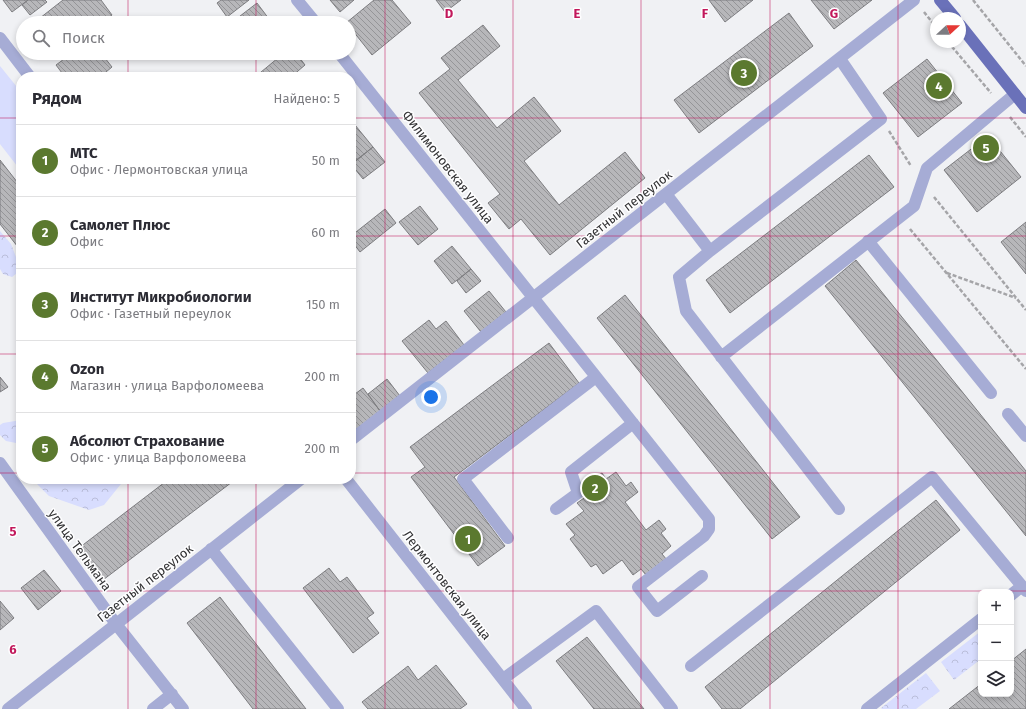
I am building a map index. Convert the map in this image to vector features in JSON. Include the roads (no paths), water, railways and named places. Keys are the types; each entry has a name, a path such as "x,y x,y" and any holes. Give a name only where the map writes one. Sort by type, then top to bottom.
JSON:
{"main road":[{"path":"940,0 950,12"},
{"path":"966,33 1026,108"}],"street":[{"path":"297,0 310,16"},
{"name":"Газетный переулок","path":"356,436 914,0"},
{"path":"0,38 16,59"},
{"path":"839,509 686,311 679,277 710,251 882,119 840,58"},
{"path":"17,60 26,72"},
{"name":"Филимоновская улица","path":"345,60 354,72"},
{"name":"Филимоновская улица","path":"356,74 709,519 709,529 704,536 638,587 657,611 702,576"},
{"path":"721,357 914,206 927,168 1015,94"},
{"path":"666,194 710,251"},
{"path":"868,241 991,392"},
{"path":"508,538 463,479 596,377"},
{"path":"1008,414 1026,436"},
{"path":"556,509 578,493 571,472 633,423"},
{"name":"улица Тельмана","path":"0,463 116,624 183,709"},
{"path":"691,666 932,477 1024,589 1014,594"},
{"name":"Газетный переулок","path":"8,709 295,484"},
{"name":"Лермонтовская улица","path":"350,484 526,709"},
{"path":"211,549 338,709"},
{"path":"503,679 596,611 672,709"},
{"path":"867,709 978,621"},
{"path":"153,709 172,694"}],"place":[{"name":"Институт Микробиологии","path":"744,73"},
{"name":"Ozon","path":"939,86"},
{"name":"Абсолют Страхование","path":"986,148"},
{"name":"Самолет Плюс","path":"595,488"},
{"name":"МТС","path":"468,539"}]}
